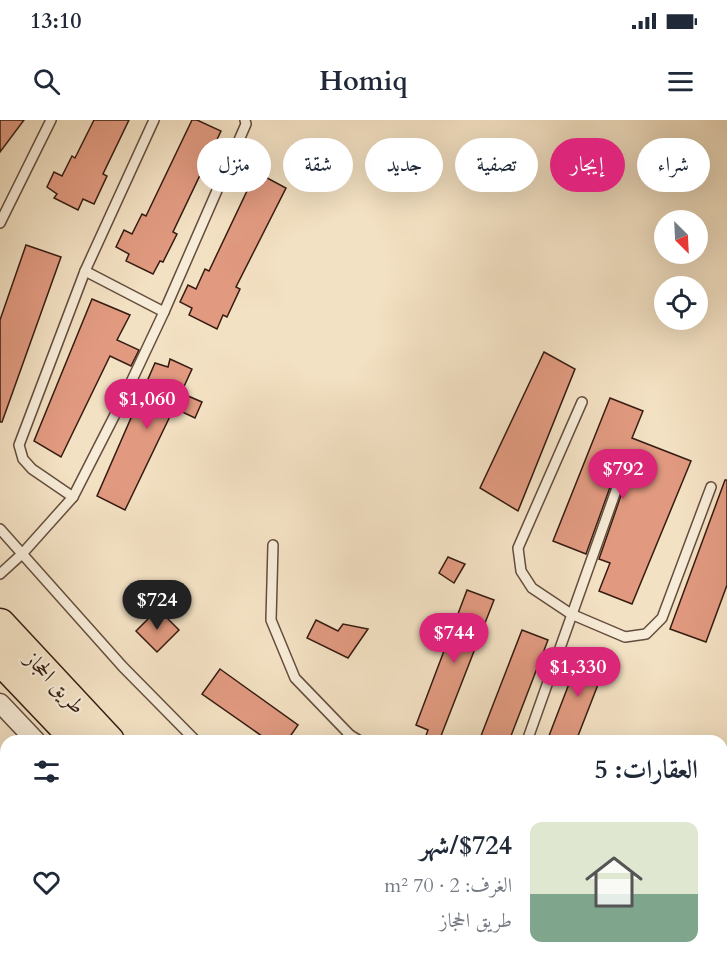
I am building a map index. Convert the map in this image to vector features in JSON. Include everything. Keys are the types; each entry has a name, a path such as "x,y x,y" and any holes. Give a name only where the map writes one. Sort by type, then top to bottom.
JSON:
{"main road":[{"name":"طريق الحجاز","path":"0,624 104,735"},
{"name":"طريق الحجاز","path":"0,659 72,735"}],"street":[{"path":"0,704 30,735"}],"lane":[{"path":"0,223 51,120"},
{"path":"73,497 32,469 23,459 19,445 85,271 154,120"},
{"path":"0,574 22,554 73,497 124,398 164,312 246,124 245,120"},
{"path":"85,271 164,312"},
{"path":"582,402 518,548 521,571 532,588 572,614 625,637 646,634 662,618 711,487"},
{"path":"529,735 619,482"},
{"path":"0,529 123,667 190,735"},
{"path":"273,545 271,620 295,678 344,735"}],"building":[{"path":"0,120 24,120 0,152"},
{"path":"94,120 129,120 103,174 107,176 94,204 83,199 78,210 54,198 57,194 47,187 54,172 62,176 72,156 75,158"},
{"path":"192,120 221,131 218,138 197,138 197,182 173,232 177,234 163,262 160,261 153,274 126,261 129,254 116,247 124,230 132,234 142,214 146,216"},
{"path":"271,180 283,186 284,192 236,287 240,289 227,317 223,315 217,329 189,315 192,308 180,302 188,285 196,289 205,269 209,271 247,192 271,192"},
{"path":"26,245 61,257 2,422 0,422 0,320"},
{"path":"92,299 130,315 117,340 139,350 131,366 110,356 61,457 34,441"},
{"path":"544,352 575,369 518,511 480,488"},
{"path":"170,359 192,369 181,393 202,402 195,418 174,408 125,510 97,496 155,363 168,367"},
{"path":"610,398 643,411 632,438 691,461 632,604 599,591 610,563 599,559 625,484 624,477 617,476 613,479 586,554 553,541"},
{"path":"725,480 727,480 727,585 706,642 670,629"},
{"path":"448,557 465,564 454,583 439,573"},
{"path":"467,590 494,600 441,735 426,735 428,730 416,725"},
{"path":"158,609 179,630 157,652 136,631"},
{"path":"316,620 338,631 343,624 368,629 348,658 307,638"},
{"path":"522,630 548,640 511,735 481,735"},
{"path":"582,650 608,659 578,735 549,735"},
{"path":"220,669 298,725 291,735 260,735 202,694"}]}
